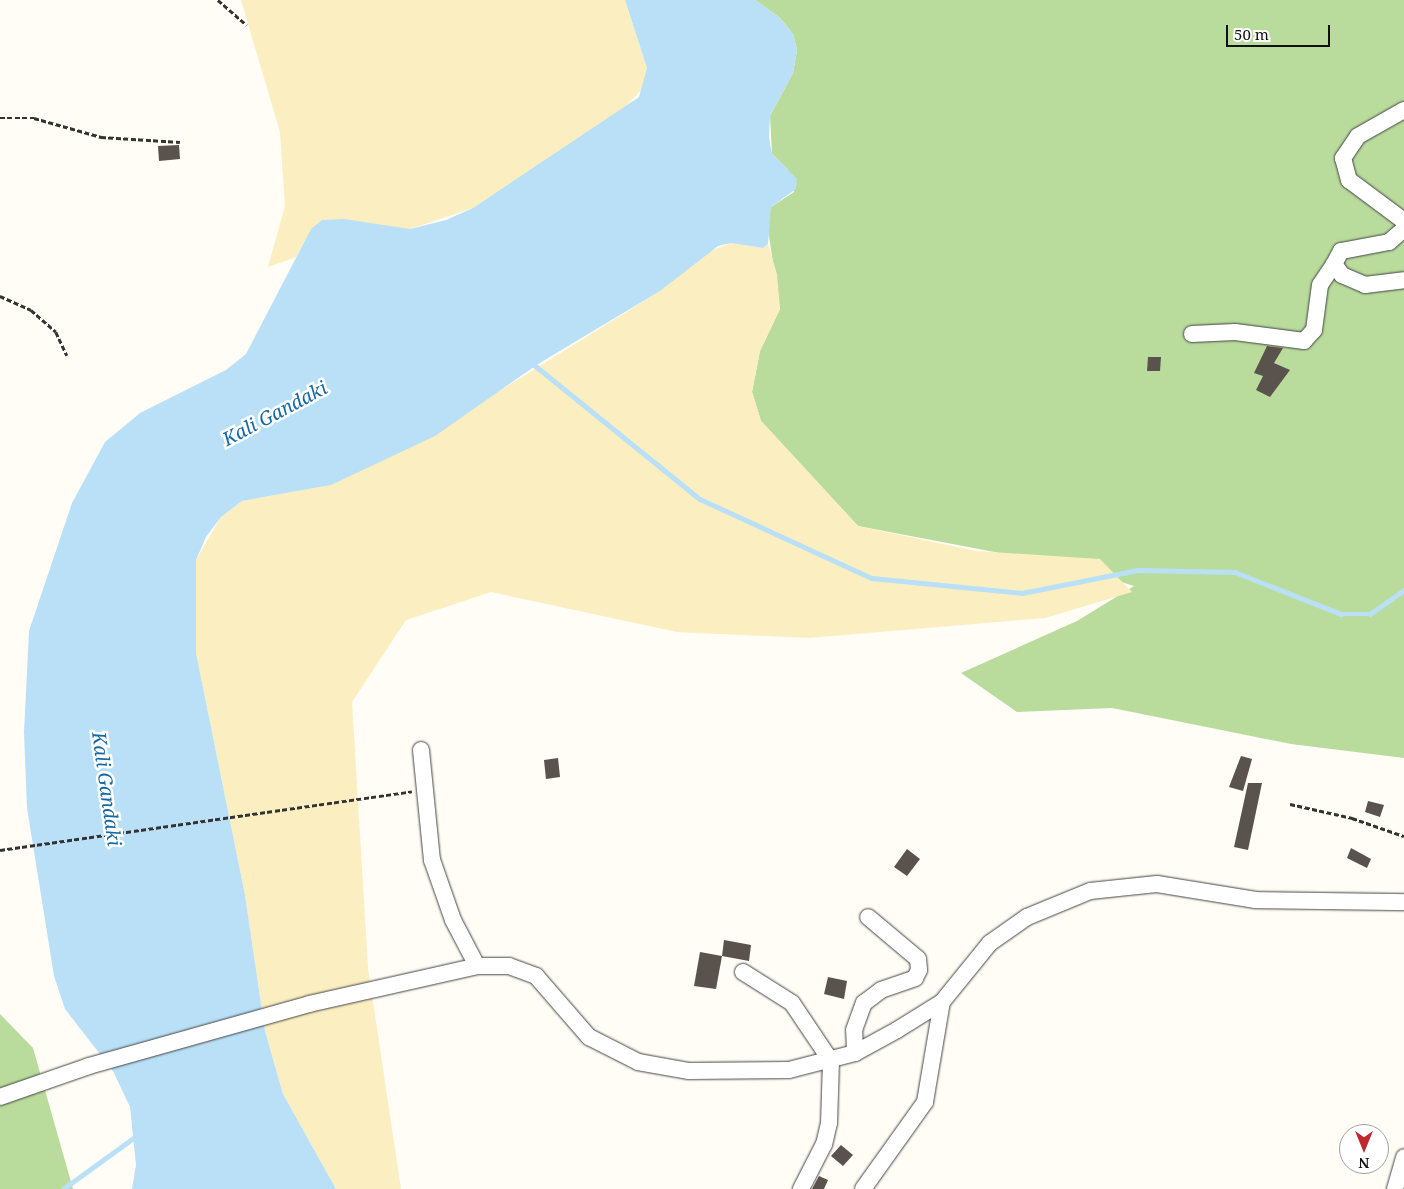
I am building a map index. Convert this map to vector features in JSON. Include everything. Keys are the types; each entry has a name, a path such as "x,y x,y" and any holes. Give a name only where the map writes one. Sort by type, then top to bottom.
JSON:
{"street":[{"path":"1404,110 1358,136 1343,158 1349,180 1404,220"},
{"path":"1192,334 1235,332 1304,341 1314,330 1320,285 1341,251 1389,242 1404,229"},
{"path":"1334,264 1342,275 1365,286 1404,280"},
{"path":"421,750 432,860 453,920 477,966"},
{"path":"0,1096 89,1066 309,1004 477,966 509,966 536,976 589,1037 638,1062 689,1071 789,1070 830,1061 855,1053 942,1002 990,943 1026,916 1090,891 1157,884 1256,900 1404,902"},
{"path":"855,1053 854,1030 864,1003 880,990 915,978 919,970 918,959 868,916"},
{"path":"744,972 792,1003 830,1061 829,1123 824,1144 801,1189"},
{"path":"863,1189 925,1102 942,1002"},
{"path":"1395,1189 1404,1157"}],"path":[{"path":"218,0 247,25"},
{"path":"0,118 34,118 101,137 180,142"},
{"path":"0,296 31,310 56,332 67,356"},
{"path":"0,850 399,793"},
{"path":"1290,804 1352,818 1404,836"}],"green space":[{"path":"755,0 1404,0 1404,758 1291,744 1112,708 1017,712 961,673 1077,621 1134,586 1073,567 858,526 761,421 752,392 760,351 780,309 767,223 771,207 794,192 788,170 772,154 770,116 793,73 797,50 793,34 780,18"},
{"path":"0,1014 33,1048 73,1189 0,1189"}],"sand":[{"path":"241,0 625,0 647,68 646,85 618,114 473,208 410,229 311,229 296,257 268,267 285,206 280,132"},
{"path":"731,243 763,248 768,244 777,274 780,309 760,351 752,392 761,421 858,526 976,551 1100,559 1132,592 1045,618 809,638 677,632 491,592 406,620 352,702 368,968 401,1189 336,1189 283,1094 265,1031 245,895 196,653 196,560 221,517 242,501 331,485 506,387 660,291 706,253"}],"water":[{"name":"Kali Gandaki","path":"625,0 755,0 780,18 793,34 797,50 793,73 770,116 769,137 772,154 797,179 796,189 771,207 768,244 763,248 731,243 718,246 660,291 538,364 435,436 331,485 242,501 221,517 206,537 196,560 196,653 245,895 265,1031 283,1094 336,1189 132,1189 136,1165 130,1107 113,1071 65,1009 54,976 27,808 24,732 29,631 72,503 105,442 140,413 226,370 246,354 311,229 322,220 344,219 410,229 446,220 473,208 639,97 647,68"}],"building":[{"path":"179,145 180,159 159,161 158,146"},
{"path":"1267,346 1283,348 1274,363 1290,370 1270,397 1256,390 1263,376 1254,373"},
{"path":"1148,357 1161,357 1160,371 1147,371"},
{"path":"1241,756 1252,759 1243,791 1229,787"},
{"path":"558,758 560,777 546,779 544,760"},
{"path":"1248,783 1262,783 1248,850 1234,847"},
{"path":"1368,801 1384,805 1380,817 1365,812"},
{"path":"1351,848 1371,859 1367,868 1347,858"},
{"path":"907,849 920,859 907,876 894,867"},
{"path":"724,940 751,945 749,961 722,956"},
{"path":"700,952 722,956 716,989 694,986"},
{"path":"828,977 847,981 844,999 824,994"},
{"path":"841,1145 853,1155 843,1166 831,1156"},
{"path":"819,1176 828,1180 824,1189 812,1189"}],"waterway":[{"path":"532,363 700,499 872,578 1022,593 1138,570 1235,572 1341,614 1370,614 1404,590"},
{"path":"63,1189 139,1134"}]}
